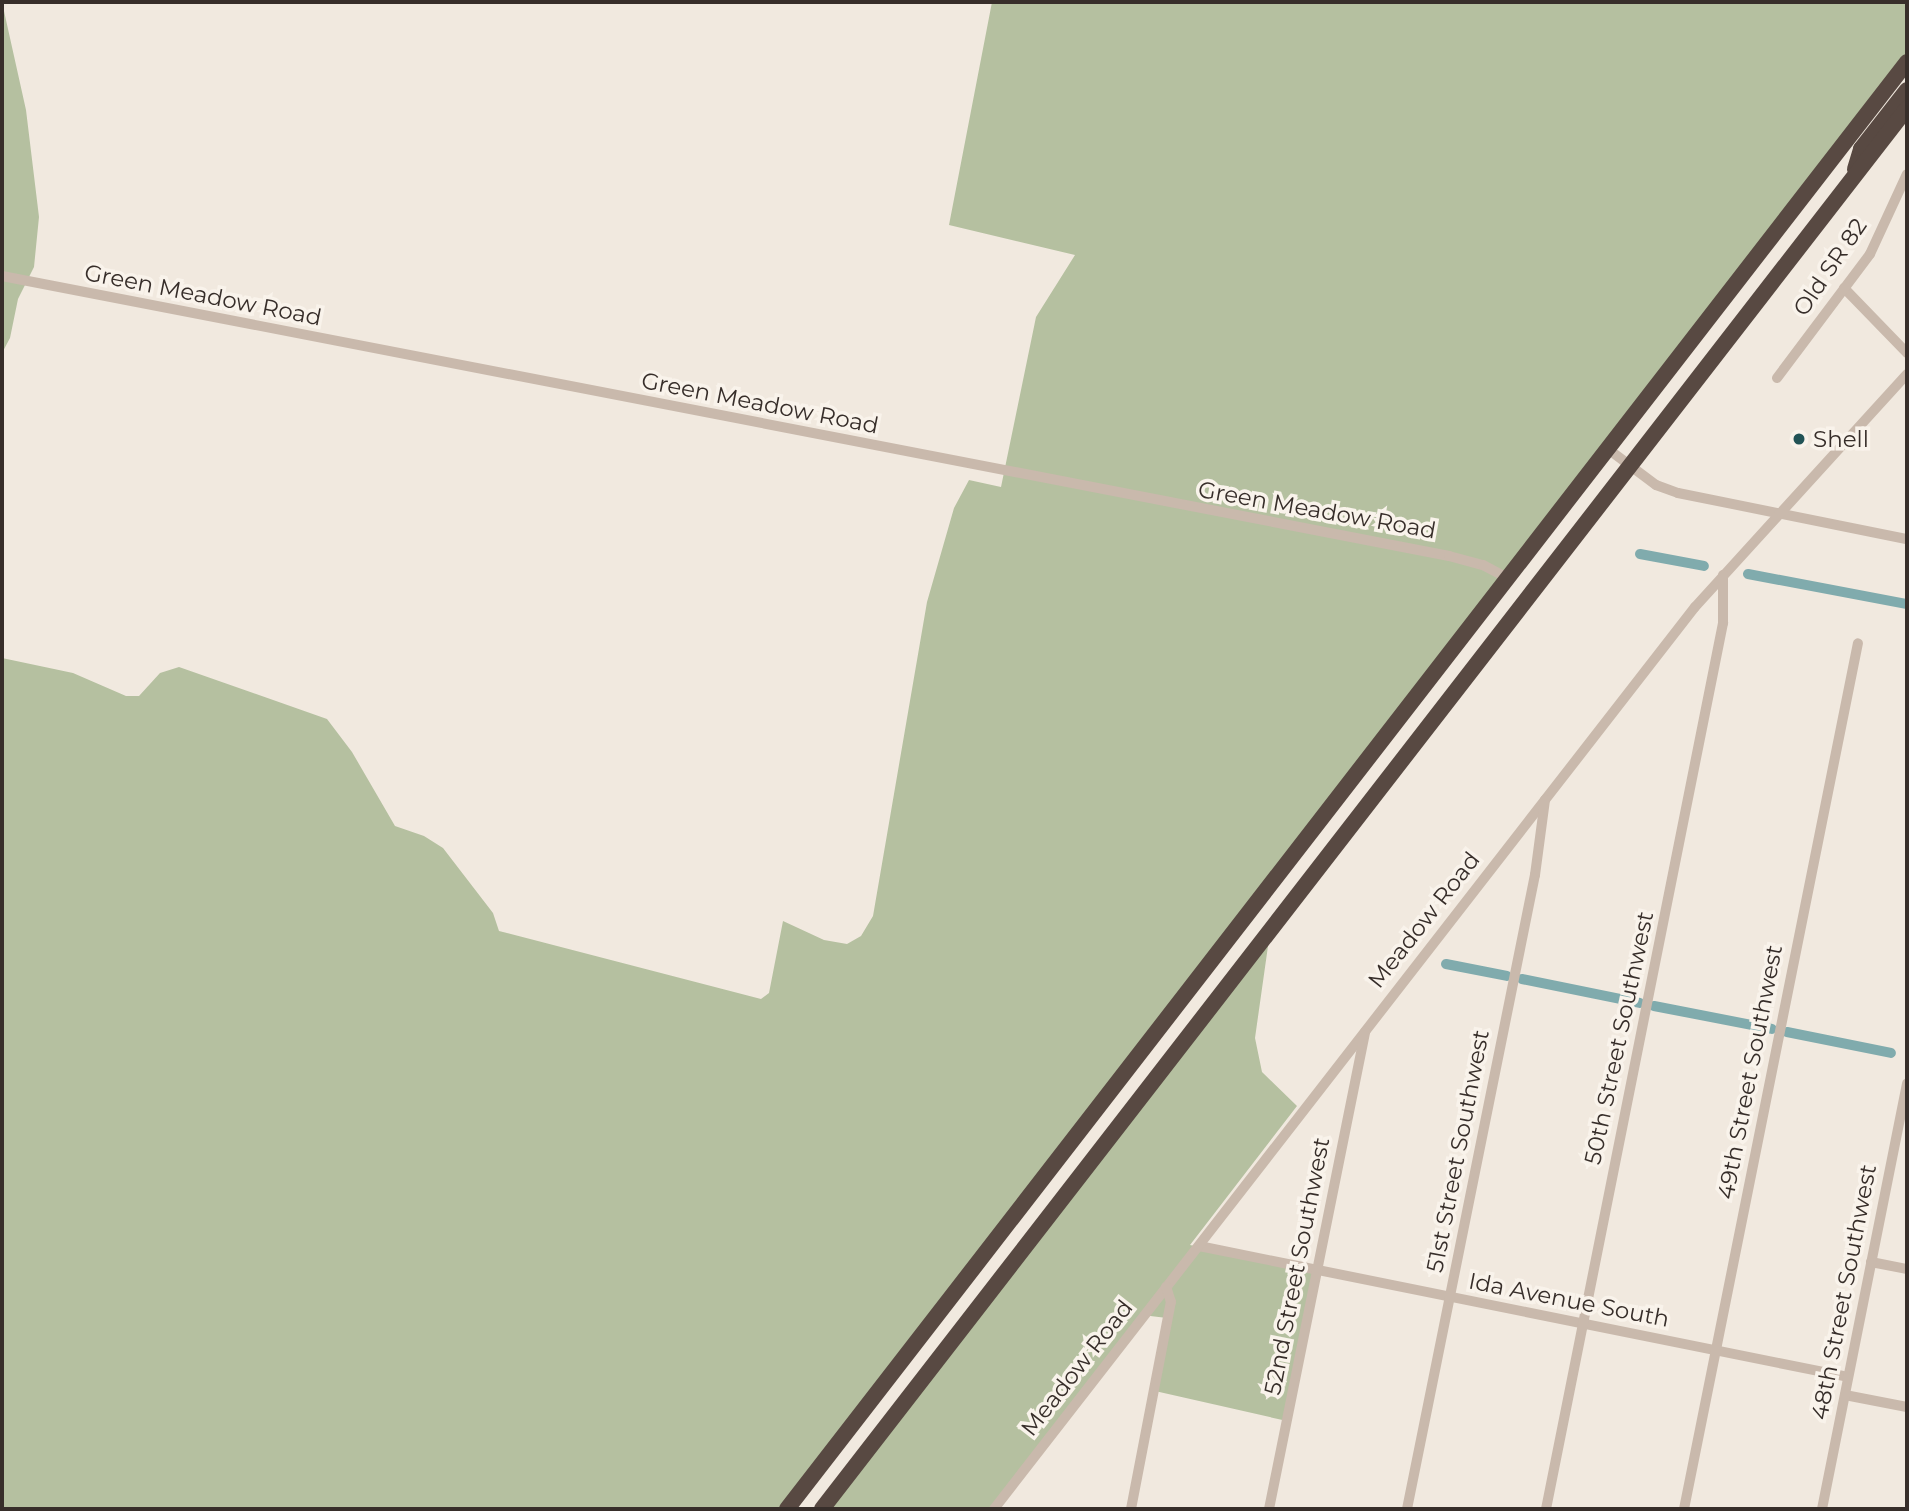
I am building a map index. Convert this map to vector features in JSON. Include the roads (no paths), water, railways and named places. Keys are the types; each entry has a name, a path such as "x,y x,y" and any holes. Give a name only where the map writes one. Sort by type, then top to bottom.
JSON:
{"highway":[{"path":"787,1509 1907,62"},
{"path":"1852,178 1861,149 1907,90"},
{"path":"822,1509 1907,108"},
{"path":"816,1472 838,1489"}],"street":[{"name":"Old SR 82","path":"1777,377 1870,254 1907,174"},
{"name":"Green Meadow Road","path":"2,276 1449,556 1483,565 1507,578"},
{"path":"1844,288 1907,352"},
{"name":"Meadow Road","path":"994,1509 1723,575 1907,374"},
{"path":"1608,449 1631,466 1678,493 1907,539"},
{"name":"50th Street Southwest","path":"1546,1509 1723,623 1723,575"},
{"name":"49th Street Southwest","path":"1684,1509 1858,643"},
{"name":"51st Street Southwest","path":"1407,1509 1535,875 1545,800"},
{"name":"52nd Street Southwest","path":"1269,1509 1366,1030"},
{"name":"48th Street Southwest","path":"1822,1509 1871,1262 1903,1130 1907,1083"},
{"name":"Ida Avenue South","path":"1199,1246 1848,1377"},
{"path":"1871,1262 1907,1269"},
{"path":"1131,1509 1171,1302 1166,1287"},
{"path":"1845,1395 1907,1407"}],"waterway":[{"path":"1640,554 1704,566"},
{"path":"1748,574 1907,604"},
{"path":"1446,964 1507,976"},
{"path":"1522,979 1640,1003"},
{"path":"1654,1006 1772,1029"},
{"path":"1787,1032 1891,1053"}],"place":[{"name":"Shell","path":"1799,439"}]}
